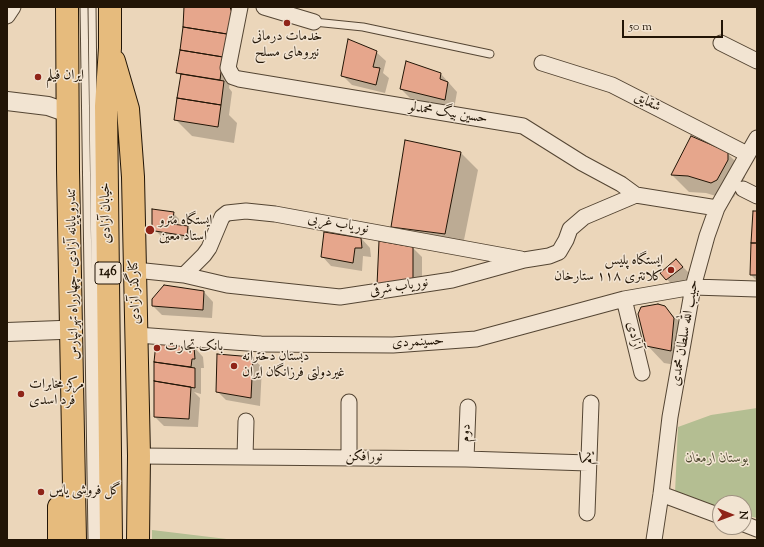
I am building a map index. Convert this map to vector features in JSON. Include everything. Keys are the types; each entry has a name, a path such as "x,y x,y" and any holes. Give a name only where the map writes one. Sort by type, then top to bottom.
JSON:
{"main road":[{"path":"67,7 68,170 75,540"},
{"name":"خیابان آزادی","path":"110,7 110,48 106,114 111,540"},
{"name":"کنارگذر آزادی","path":"110,48 128,109 132,177 137,335 139,456 138,540"},
{"path":"59,540 61,233 68,170"}],"street":[{"path":"7,16 13,7"},
{"name":"حسین بیگ محمدلو","path":"240,7 228,68 233,77 524,126 582,163 621,184 636,195 717,208"},
{"path":"264,7 314,22"},
{"path":"721,43 757,61"},
{"name":"شقایق","path":"542,63 612,85 747,154"},
{"path":"7,101 48,106 68,113"},
{"name":"حبیب الله سلطان محمدی","path":"654,540 670,417 693,287 707,236 717,208 757,138"},
{"path":"743,189 757,196"},
{"name":"نوریاب شرقی","path":"135,270 184,275 227,285 340,297 452,280 524,260 549,256 559,252 570,229 584,217 636,195"},
{"name":"نوریاب غربی","path":"184,275 209,248 222,217 227,213 246,211 275,214 524,260"},
{"name":"حسینمردی","path":"137,335 261,344 393,345 476,339 624,299 693,287 757,289"},
{"name":"آزادی","path":"624,299 642,373"},
{"path":"7,332 60,330"},
{"path":"349,402 349,458"},
{"name":"یکم","path":"587,513 591,403"},
{"name":"دوم","path":"466,459 468,407"},
{"path":"245,457 246,422"},
{"name":"نورافکن","path":"139,456 466,459 588,463"},
{"path":"661,494 712,513"}],"lane":[{"name":"تندرو پایانه آزادی ـ چهارراه تهرانپارس","path":"84,7 92,540"},
{"path":"92,7 98,540"},
{"path":"314,22 363,27 490,54"}],"green space":[{"name":"بوستان ارمغان","path":"757,408 757,518 752,517 752,495 712,495 712,505 675,493 678,427 711,415"},
{"path":"152,530 235,540 152,540"}],"building":[{"path":"184,7 230,7 232,13 227,34 183,27"},
{"path":"183,27 227,34 223,57 180,50"},
{"path":"348,39 377,51 373,67 380,68 376,85 341,76"},
{"path":"180,50 223,57 220,80 176,73"},
{"path":"406,61 441,73 440,79 448,82 445,100 400,89"},
{"path":"181,74 224,81 221,105 177,98"},
{"path":"177,98 221,105 218,127 174,120"},
{"path":"691,136 728,152 728,160 717,180 711,183 688,176 671,175"},
{"path":"405,140 461,152 445,234 391,227"},
{"path":"152,209 174,212 172,224 188,226 187,236 155,231 152,228"},
{"path":"753,211 757,211 757,243 751,243"},
{"path":"324,232 361,238 362,248 355,248 353,263 321,257"},
{"path":"379,241 413,247 413,280 377,285"},
{"path":"751,243 757,243 757,275 750,275"},
{"name":"ایستگاه پلیس کلانتری ۱۱۸ ستارخان","path":"676,259 683,267 666,280 660,273"},
{"path":"164,285 204,291 203,310 152,306 152,299"},
{"path":"658,304 665,306 674,318 671,351 646,346 638,314 641,307"},
{"path":"156,343 194,347 195,359 192,359 191,367 154,362"},
{"path":"217,354 253,357 251,398 216,392"},
{"path":"154,362 195,368 195,388 154,381"},
{"path":"154,381 191,387 189,419 154,417"}],"place":[{"name":"خدمات درمانی نیروهای مسلح","path":"287,23"},
{"name":"ایران فیلم","path":"38,77"},
{"name":"ایستگاه مترو استاد معین","path":"150,230"},
{"name":"ایستگاه پلیس کلانتری ۱۱۸ ستارخان","path":"671,270"},
{"name":"بانک تجارت","path":"157,348"},
{"name":"دبستان دخترانه غیردولتی فرزانگان ايران","path":"234,366"},
{"name":"مرکز مخابرات فرد اسدی","path":"21,394"},
{"name":"گل فروشی یاس","path":"41,492"}]}
